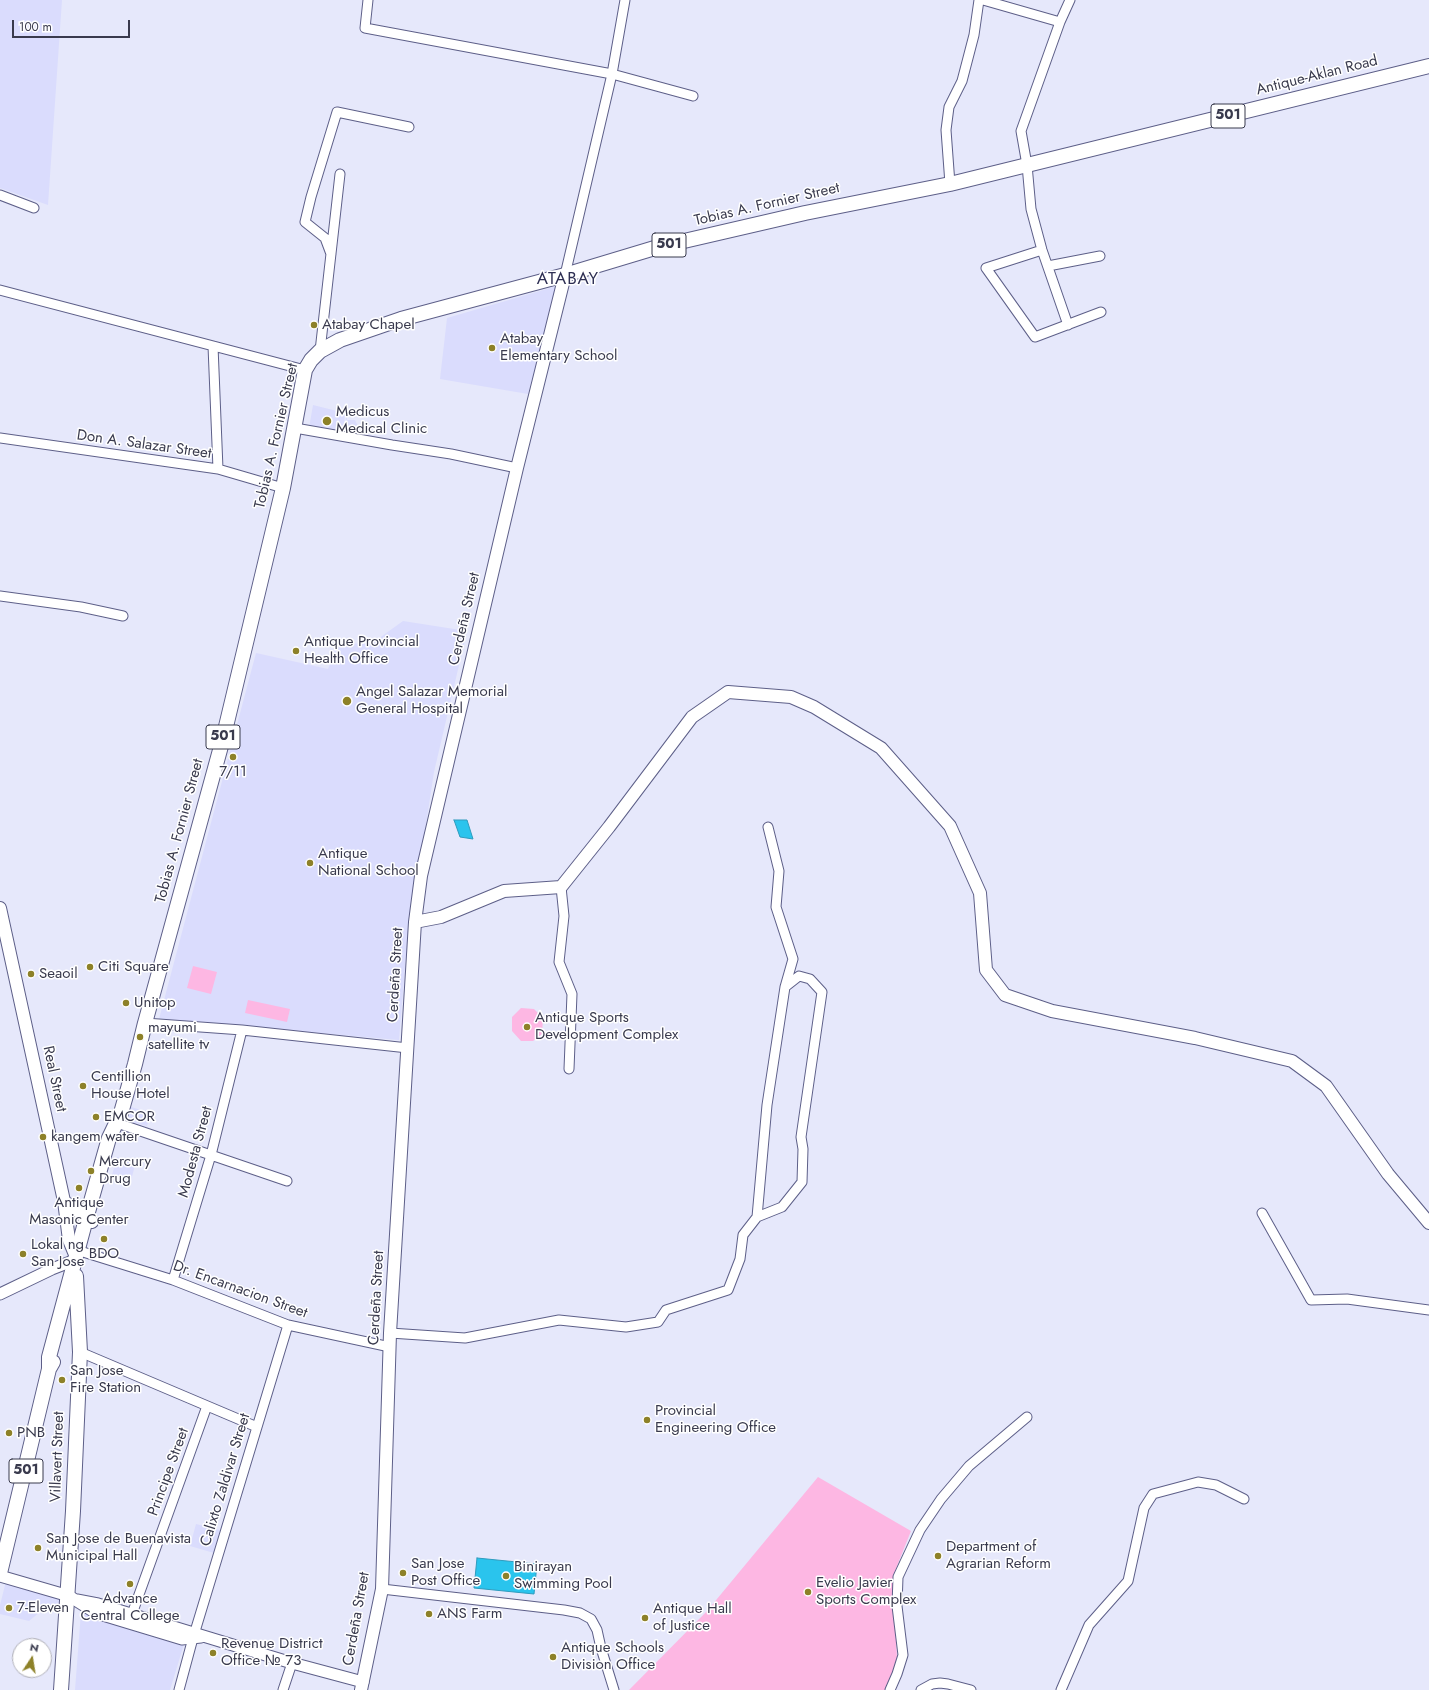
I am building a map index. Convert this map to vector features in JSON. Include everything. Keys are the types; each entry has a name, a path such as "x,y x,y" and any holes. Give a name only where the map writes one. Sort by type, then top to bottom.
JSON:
{"main road":[{"name":"Antique-Aklan Road","path":"1027,165 1429,66"},
{"name":"Tobias A. Fornier Street","path":"0,1575 49,1369 49,1358 78,1256 116,1137 117,1123 135,1064 223,739 283,488 305,370 311,360 320,351 340,340 401,319 565,275 658,247 805,213 950,184 1027,165"},
{"name":"Cerdeña Street","path":"362,1686 382,1589 390,1333 415,922 423,868 517,468 565,275"},
{"path":"415,922 441,917 504,891 561,887 609,827 692,717 728,692 791,697 814,707 882,748 950,826 980,893 986,970 1005,995 1052,1011 1195,1038 1292,1061 1326,1086 1388,1174 1429,1223"},
{"name":"Real Street","path":"1,915 64,1201 69,1240 78,1256"},
{"path":"64,1201 89,1221"},
{"name":"Tobias A. Fornier Street","path":"49,1369 54,1360 76,1276 78,1256"},
{"name":"Villavert Street","path":"61,1690 70,1595 80,1352 76,1276"},
{"name":"Villavert Street","path":"69,1690 75,1614 70,1595"}],"street":[{"path":"368,0 365,28 612,74 693,96"},
{"path":"565,275 612,74 625,0"},
{"path":"950,184 946,130 949,107 962,81 974,35 979,0"},
{"path":"983,0 1060,22"},
{"path":"1068,325 1042,250 1031,209 1027,165 1021,132 1060,22 1070,0"},
{"path":"331,254 325,238 305,222 311,197 337,112 409,127"},
{"path":"320,351 340,174"},
{"path":"0,195 34,208"},
{"path":"1042,250 986,268 1035,337 1101,312"},
{"path":"1048,266 1100,256"},
{"path":"0,290 305,370"},
{"path":"213,346 218,469"},
{"path":"295,428 392,446 443,453 517,468"},
{"name":"Don A. Salazar Street","path":"0,438 218,469 283,488"},
{"path":"0,596 81,607 123,616"},
{"path":"757,1217 767,1105 785,987 793,959 776,907 779,871 768,827"},
{"path":"561,887 564,916 559,962 572,994 569,1069"},
{"path":"390,1333 465,1338 559,1320 626,1327 658,1322 666,1310 728,1290 740,1259 743,1235 757,1217 782,1207 802,1182 803,1149 801,1137 822,992 810,979 799,976 785,987"},
{"path":"145,1023 242,1030 408,1048"},
{"name":"Modesta Street","path":"173,1280 211,1155 242,1030"},
{"path":"117,1123 287,1181"},
{"path":"1262,1213 1311,1300 1346,1299 1429,1310"},
{"path":"0,1294 78,1256"},
{"name":"Dr. Encarnacion Street","path":"78,1256 173,1280 288,1325 390,1347"},
{"name":"Calixto Zaldivar Street","path":"179,1690 197,1636 288,1325"},
{"path":"80,1352 257,1427"},
{"name":"Principe Street","path":"132,1614 208,1406"},
{"path":"890,1690 903,1655 896,1606 898,1577 920,1530 941,1499 969,1466 1027,1417"},
{"path":"1061,1690 1089,1624 1128,1581 1144,1508 1153,1494 1198,1482 1216,1485 1244,1499"},
{"path":"0,1575 132,1614 197,1636 292,1663 362,1686"},
{"path":"382,1589 580,1613 591,1619 597,1630 614,1690"},
{"path":"70,1595 96,1613 182,1639 197,1636"},
{"path":"283,1690 292,1663"},
{"path":"920,1690 932,1684 940,1683 971,1690"}],"shaded area":[{"path":"0,0 62,0 48,205 0,188"},
{"name":"Atabay Elementary School","path":"557,286 528,394 440,379 447,318"},
{"name":"Medicus Medical Clinic","path":"313,405 345,413 344,427 347,414 347,420 355,420 360,430 359,437 309,428"},
{"name":"Antique National School","path":"403,621 467,631 434,772 406,955 399,1040 159,1019 256,653 328,669 339,643 371,644"},
{"path":"193,966 217,972 211,994 187,988"},
{"path":"248,1000 290,1009 287,1022 245,1013"},
{"name":"Antique Sports Development Complex","path":"521,1008 534,1009 543,1018 542,1034 533,1041 521,1041 512,1031 512,1017"},
{"path":"128,1106 151,1113 147,1126 124,1120"},
{"path":"117,1157 136,1162 131,1180 112,1175"},
{"name":"Evelio Javier Sports Complex","path":"818,1477 911,1531 893,1576 897,1657 893,1675 886,1690 629,1690 707,1611"},
{"path":"196,1524 220,1530 214,1553 190,1546"},
{"path":"6,1581 62,1597 60,1610 45,1608 29,1621 0,1614 0,1605"},
{"path":"81,1612 184,1644 170,1690 75,1690"}],"water":[{"path":"454,820 467,820 473,839 460,837"},
{"name":"Binirayan Swimming Pool","path":"477,1558 537,1564 534,1594 474,1588"}],"place":[{"name":"Atabay Chapel","path":"314,325"},
{"name":"Atabay Elementary School","path":"492,348"},
{"name":"Medicus Medical Clinic","path":"327,421"},
{"name":"Antique Provincial Health Office","path":"296,651"},
{"name":"Angel Salazar Memorial General Hospital","path":"347,701"},
{"name":"7/11","path":"233,757"},
{"name":"Antique National School","path":"310,863"},
{"name":"Citi Square","path":"90,967"},
{"name":"Seaoil","path":"31,974"},
{"name":"Unitop","path":"126,1003"},
{"name":"Antique Sports Development Complex","path":"527,1027"},
{"name":"mayumi satellite tv","path":"140,1037"},
{"name":"Centillion House Hotel","path":"83,1086"},
{"name":"EMCOR","path":"96,1117"},
{"name":"kangem water","path":"43,1137"},
{"name":"Mercury Drug","path":"91,1171"},
{"name":"Antique Masonic Center","path":"79,1188"},
{"name":"BDO","path":"104,1239"},
{"name":"Lokal ng San Jose","path":"23,1254"},
{"name":"San Jose Fire Station","path":"62,1380"},
{"name":"Provincial Engineering Office","path":"647,1420"},
{"name":"PNB","path":"9,1433"},
{"name":"San Jose de Buenavista Municipal Hall","path":"38,1548"},
{"name":"Department of Agrarian Reform","path":"938,1556"},
{"name":"San Jose Post Office","path":"403,1573"},
{"name":"Binirayan Swimming Pool","path":"506,1576"},
{"name":"Advance Central College","path":"130,1584"},
{"name":"Evelio Javier Sports Complex","path":"808,1592"},
{"name":"7-Eleven","path":"9,1608"},
{"name":"ANS Farm","path":"429,1614"},
{"name":"Antique Hall of Justice","path":"645,1618"},
{"name":"Revenue District Office № 73","path":"213,1653"},
{"name":"Antique Schools Division Office","path":"553,1657"}],"district":[{"name":"ATABAY","path":"568,280"}]}
